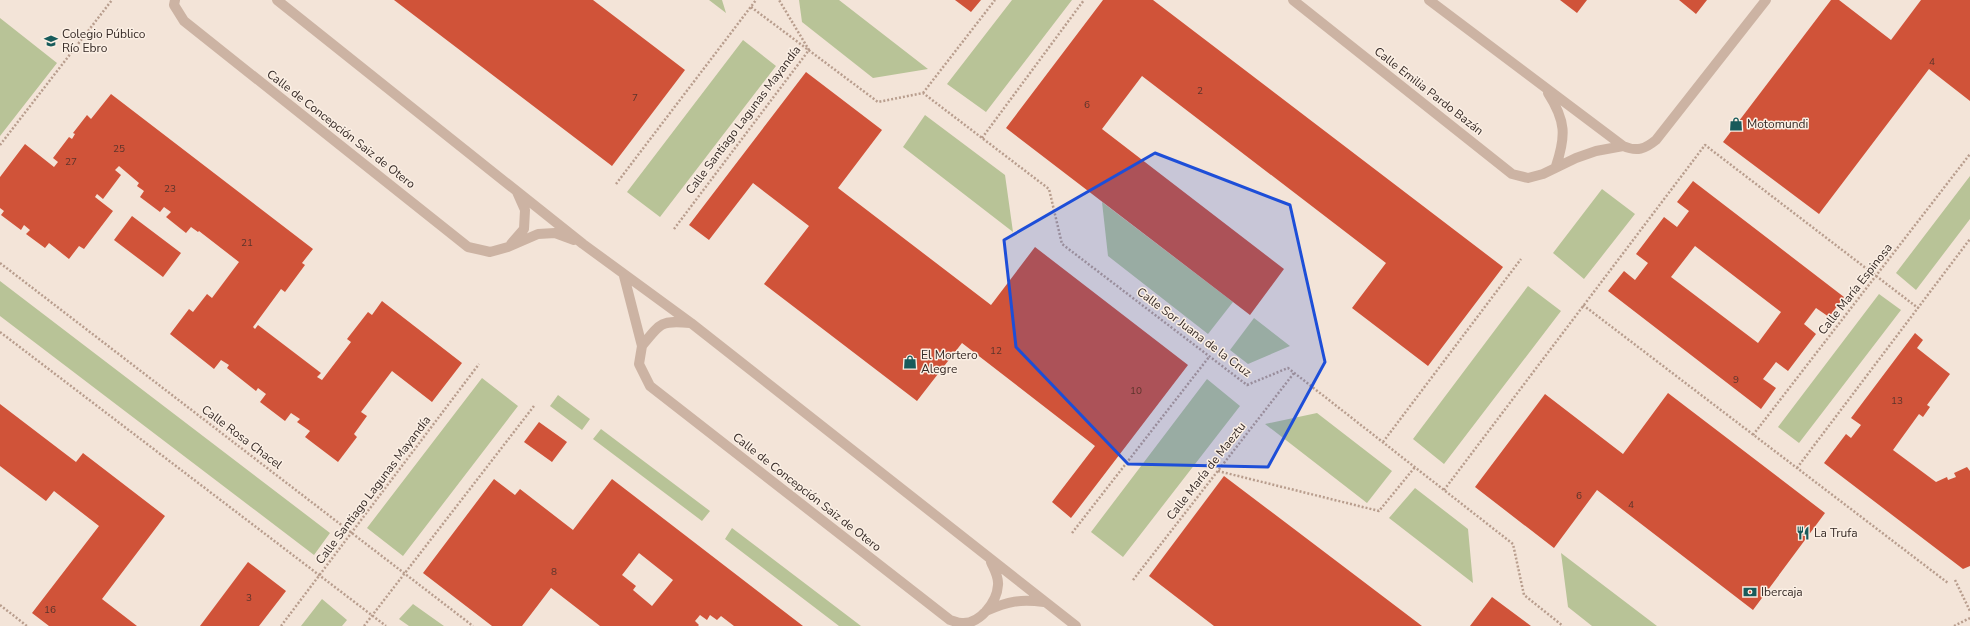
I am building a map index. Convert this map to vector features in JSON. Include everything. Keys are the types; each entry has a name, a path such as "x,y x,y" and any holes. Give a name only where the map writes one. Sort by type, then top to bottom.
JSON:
{"street":[{"name":"Calle de Concepción Saiz de Otero","path":"175,0 174,5 184,21 468,247 490,252 508,247 538,234 555,233 583,244"},
{"name":"Calle de Concepción Saiz de Otero","path":"277,0 583,244 624,276 691,324 1076,626"},
{"name":"Calle Emilia Pardo Bazán","path":"1293,0 1512,174 1528,178 1543,174 1556,166 1596,151 1623,146"},
{"name":"Calle Emilia Pardo Bazán","path":"1429,0 1623,146 1634,150 1646,148 1656,140 1766,0"},
{"name":"Calle Emilia Pardo Bazán","path":"1543,86 1555,104 1563,126 1563,143 1556,166"},
{"name":"Calle de Concepción Saiz de Otero","path":"508,247 524,229 525,210 516,190"},
{"name":"Calle de Concepción Saiz de Otero","path":"624,276 642,346 639,364 650,386 950,620 962,623 974,621 986,611 1006,602 1016,600 1044,602"},
{"name":"Calle de Concepción Saiz de Otero","path":"642,346 662,325 671,321 691,324"},
{"name":"Calle de Concepción Saiz de Otero","path":"986,611 994,598 998,586 997,576 990,560"}],"path":[{"path":"0,145 112,0"},
{"path":"616,184 756,0"},
{"name":"Calle Santiago Lagunas Mayandía","path":"674,229 809,50 779,0"},
{"path":"751,7 878,102 923,93 995,0"},
{"path":"982,138 1084,0"},
{"name":"Calle Sor Juana de la Cruz","path":"923,93 1048,189 1062,244 1209,357 1247,385 1288,368 1294,373"},
{"path":"1444,490 1705,145 1918,308"},
{"name":"Calle María Espinosa","path":"1753,435 1970,154"},
{"path":"1797,468 1970,239"},
{"path":"1383,442 1521,259"},
{"name":"Calle Rosa Chacel","path":"0,263 473,626"},
{"path":"1583,305 1948,583"},
{"path":"0,332 386,626"},
{"path":"1072,533 1209,357"},
{"name":"Calle Santiago Lagunas Mayandía","path":"281,626 479,364"},
{"path":"1294,373 1513,544 1524,595 1563,626"},
{"name":"Calle María de Maeztu","path":"1133,580 1294,373"},
{"path":"364,626 534,406"},
{"path":"1218,471 1379,511 1415,467"},
{"path":"1955,580 1970,611"},
{"path":"0,605 27,626"},
{"path":"1954,626 1970,618"}],"highlighted area":[{"path":"1155,153 1290,205 1325,362 1268,467 1128,464 1016,347 1004,240"}],"green space":[{"path":"709,0 722,0 726,13"},
{"path":"799,0 839,0 928,69 873,78 802,22"},
{"path":"1012,0 1072,0 986,112 947,84"},
{"path":"0,18 57,63 0,136"},
{"path":"743,40 776,66 660,217 627,192"},
{"path":"925,115 1005,175 1013,232 903,147"},
{"path":"1970,176 1970,219 1916,290 1896,273"},
{"path":"1602,189 1635,214 1584,279 1553,253"},
{"path":"1102,202 1233,302 1208,334 1108,256"},
{"path":"0,281 330,533 314,555 0,316"},
{"path":"1528,286 1561,311 1444,464 1413,439"},
{"path":"1879,294 1901,310 1799,443 1778,427"},
{"path":"1254,318 1290,346 1248,364 1230,350"},
{"path":"482,378 518,406 403,556 367,528"},
{"path":"1207,379 1240,406 1123,557 1091,532"},
{"path":"558,395 590,419 582,430 550,406"},
{"path":"1317,413 1392,471 1367,503 1265,424"},
{"path":"601,429 710,511 702,521 593,439"},
{"path":"1415,488 1468,529 1473,583 1389,518"},
{"path":"732,528 861,626 839,626 725,539"},
{"path":"1561,553 1657,626 1592,626 1568,607"},
{"path":"322,599 347,620 342,626 301,626"},
{"path":"413,604 444,626 409,626 399,619"}],"building":[{"path":"394,0 593,0 685,70 612,166"},
{"path":"955,0 981,0 971,12"},
{"path":"1103,0 1153,0 1503,267 1428,366 1352,308 1386,263 1142,76 1102,129 1284,269 1250,315 1006,128"},
{"path":"1560,0 1587,0 1577,13"},
{"path":"1679,0 1707,0 1696,14"},
{"path":"1831,0 1839,0 1891,40 1921,0 1970,0 1970,101 1929,69 1819,214 1723,142"},
{"path":"806,72 882,130 838,188 991,305 1035,247 1188,365 1071,518 1052,502 1095,446 962,343 917,401 764,284 809,226 753,183 709,240 689,225"},
{"path":"111,94 313,249 302,263 305,265 285,292 281,289 253,327 255,329 258,325 321,373 317,377 322,380 351,342 347,339 368,312 372,315 382,301 462,363 432,402 392,371 361,412 367,416 354,434 357,437 338,462 305,437 310,431 297,422 300,419 291,413 285,421 260,402 266,394 258,388 256,391 227,368 229,365 221,360 214,369 170,334 189,309 193,312 207,294 212,298 239,262 199,231 198,232 191,227 186,233 166,217 171,212 164,207 160,212 140,197 144,191 137,186 139,183 119,166 115,170 121,175 103,199 97,194 95,197 113,211 84,249 79,246 69,259 49,243 45,248 26,234 30,230 24,225 21,230 1,215 4,211 0,208 0,177 25,144 54,167 58,162 53,158 69,137 72,139 75,134 73,133 87,115 91,119"},
{"path":"1693,181 1844,297 1829,317 1816,308 1804,324 1816,334 1788,371 1776,362 1763,379 1776,388 1761,409 1608,291 1624,271 1635,280 1648,263 1636,254 1664,217 1677,227 1689,211 1677,202","holes":["1695,246 1781,312 1758,343 1671,277"]},
{"path":"132,216 181,253 163,277 114,240"},
{"path":"1915,333 1923,340 1917,348 1950,374 1927,405 1930,407 1923,417 1919,414 1893,450 1936,482 1947,477 1948,480 1956,477 1954,473 1967,467 1970,471 1970,566 1963,569 1824,463 1846,434 1851,438 1861,425 1851,418"},
{"path":"1668,393 1825,513 1753,610 1597,490 1554,548 1475,487 1545,394 1623,454"},
{"path":"0,404 76,462 83,453 165,516 102,599 137,626 49,626 32,613 99,526 54,491 46,501 0,466"},
{"path":"539,422 567,442 552,462 524,442"},
{"path":"1224,476 1422,626 1214,626 1149,576"},
{"path":"494,479 515,495 520,489 573,530 612,479 803,626 734,626 721,616 717,620 710,615 707,620 700,615 695,621 699,625 698,626 600,626 551,588 522,626 492,626 423,573","holes":["639,553 673,580 652,606 633,590 636,586 622,575"]},
{"path":"248,562 286,591 259,626 200,626"},
{"path":"1492,597 1531,626 1470,626"}],"place":[{"name":"Colegio Público Río Ebro","path":"51,41"},
{"name":"Motomundi","path":"1736,124"},
{"name":"El Mortero Alegre","path":"910,362"},
{"name":"La Trufa","path":"1803,533"},
{"name":"Ibercaja","path":"1750,592"}]}
